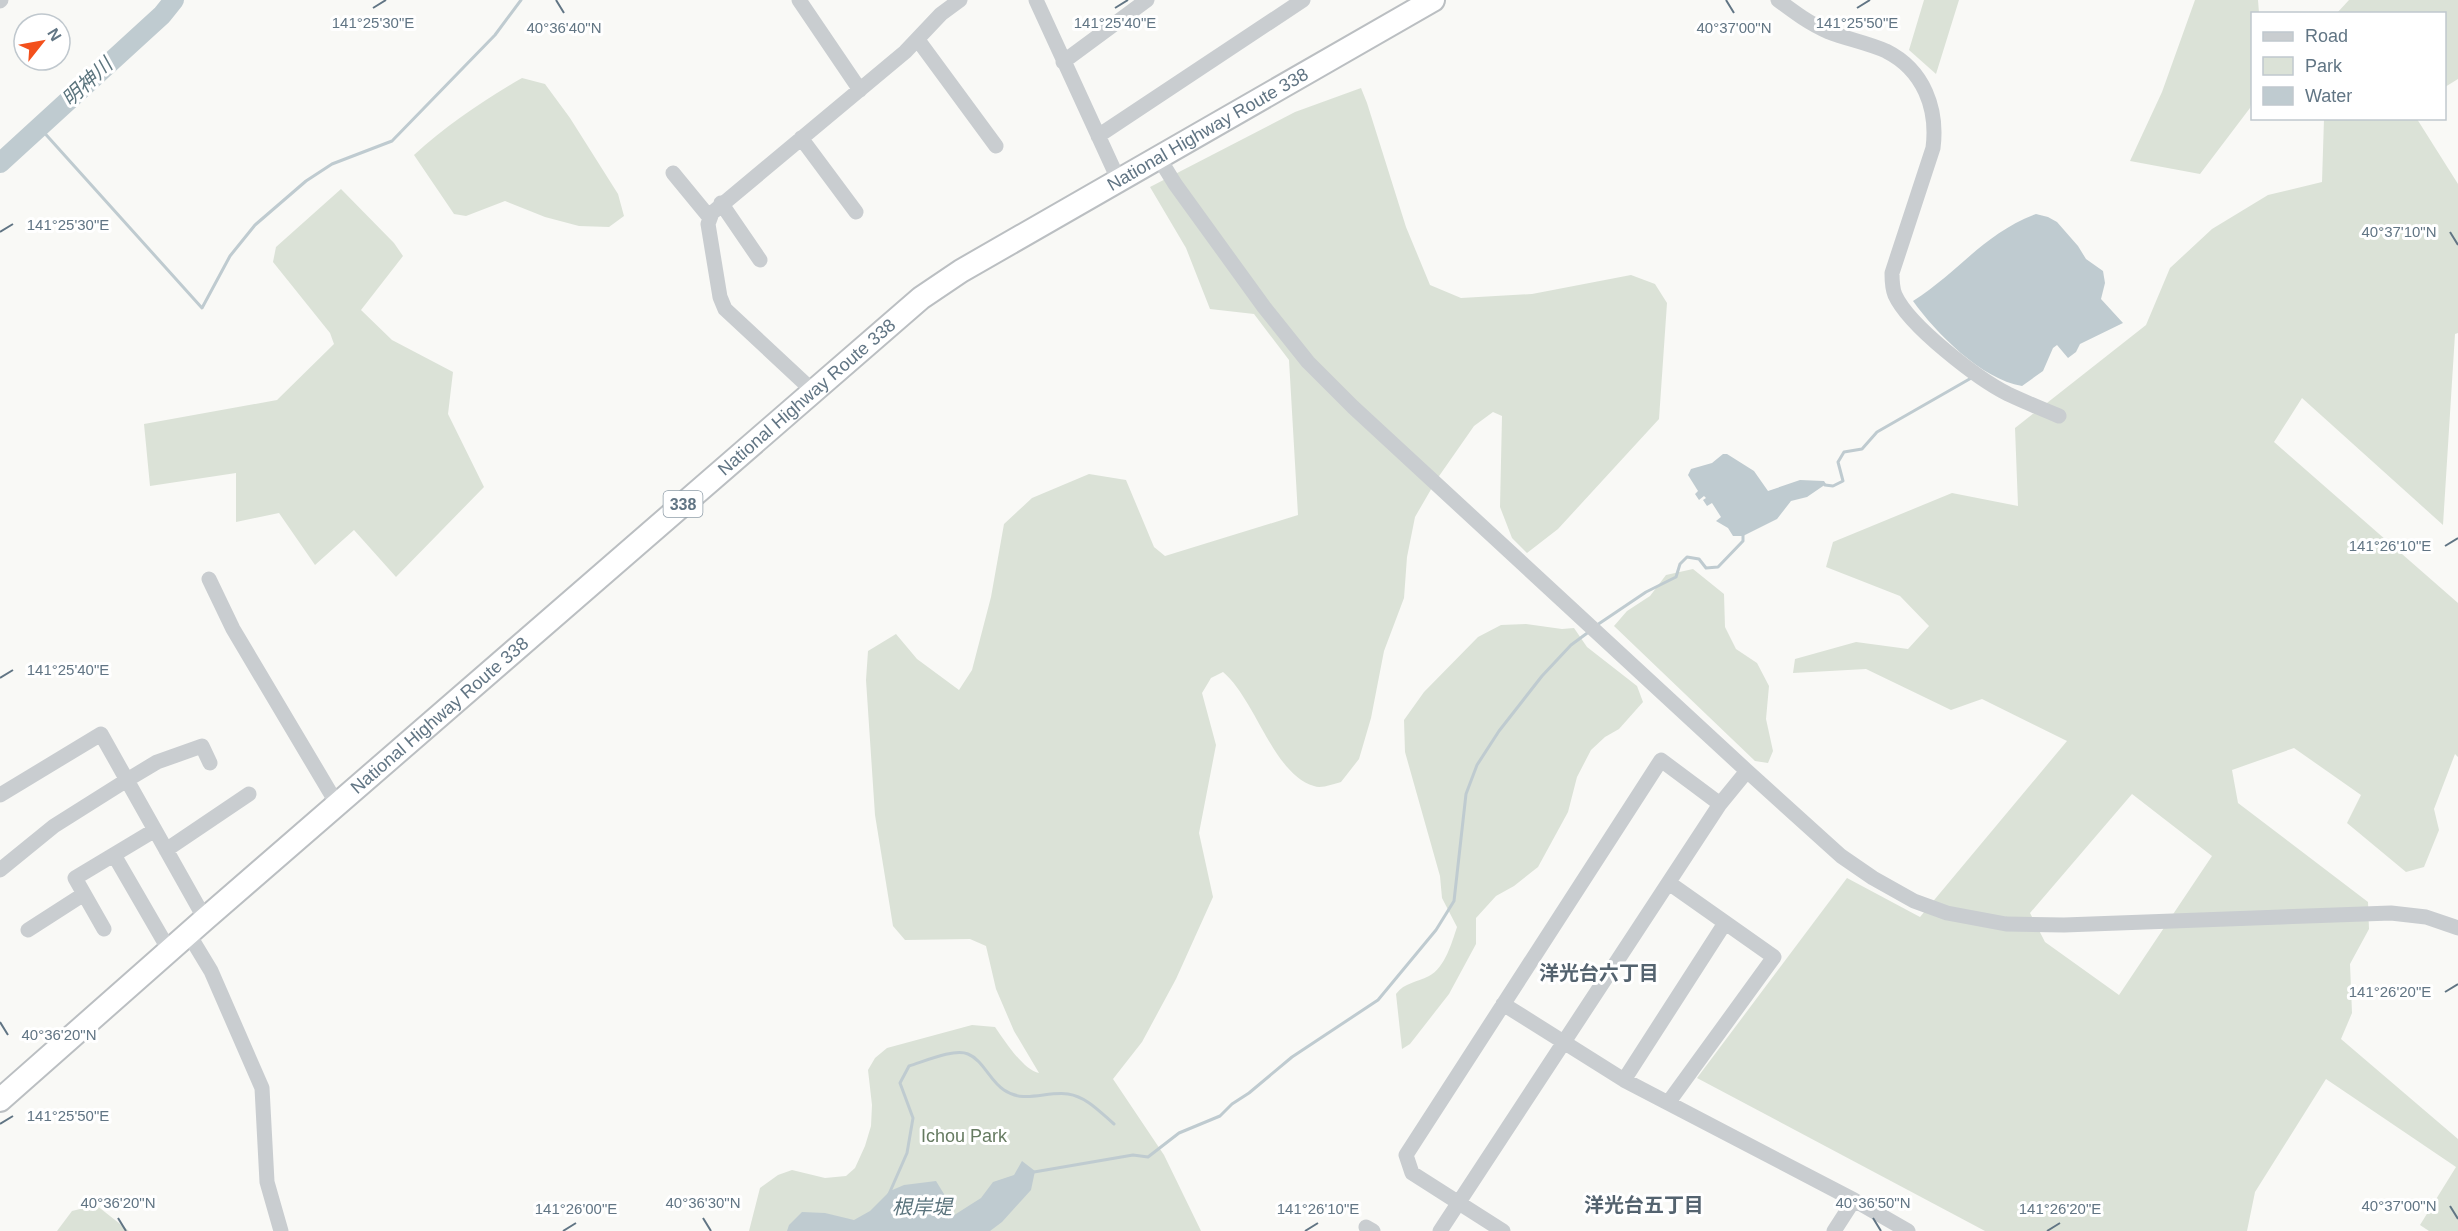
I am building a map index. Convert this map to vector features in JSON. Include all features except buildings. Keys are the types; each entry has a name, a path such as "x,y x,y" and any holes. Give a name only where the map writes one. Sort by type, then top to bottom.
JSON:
{"highway":[{"name":"National Highway Route 338","path":"0,1100 337,804 904,312 940,284 1160,158 1420,3"}],"street":[{"path":"800,0 860,90"},
{"path":"813,391 725,309 720,297 708,224 710,218 721,203 860,90 918,40 941,14 960,0"},
{"path":"1036,0 1119,181"},
{"path":"1063,62 1147,0"},
{"path":"1098,136 1303,0"},
{"path":"1778,0 1829,32 1886,51 1900,60 1923,86 1934,115 1933,148 1892,273 1895,296 1904,311 1970,370 2009,395 2059,416"},
{"path":"918,40 996,146"},
{"path":"801,138 855,212"},
{"path":"1160,158 1175,184 1250,288 1308,362 1353,407 1747,771 1841,856 1873,878 1914,901 1979,921 2006,924 2064,925 2391,913 2426,917 2458,928"},
{"path":"673,173 710,218"},
{"path":"721,203 760,260"},
{"path":"209,579 233,629 337,804"},
{"path":"0,795 101,734 166,850 197,926 211,971 262,1088 267,1182 281,1231"},
{"path":"0,870 54,826 157,762 202,746 210,763"},
{"path":"1503,1231 1412,1173 1406,1155 1661,760 1720,804"},
{"path":"1440,1231 1720,804 1747,771"},
{"path":"166,850 249,794"},
{"path":"104,929 75,878 155,830"},
{"path":"114,855 169,950"},
{"path":"1668,1103 1774,957 1669,883"},
{"path":"28,930 84,894"},
{"path":"1623,1080 1725,923"},
{"path":"1503,1004 1623,1080 1854,1200 1908,1231"},
{"path":"1834,1231 1854,1200"}],"green space":[{"path":"1924,0 1959,0 1936,74 1909,50"},
{"path":"2195,0 2258,0 2259,12 2251,12 2250,108 2200,174 2130,161 2162,92"},
{"path":"2349,0 2458,0 2458,79 2446,86 2446,12 2338,12"},
{"path":"522,78 545,84 570,118 618,194 624,216 609,227 579,226 545,217 505,201 466,216 454,214 414,155 466,113"},
{"name":"Ichou Park","path":"1361,88 1406,227 1430,285 1461,298 1532,294 1631,275 1655,284 1667,303 1659,419 1558,529 1527,553 1512,538 1500,507 1502,416 1493,412 1474,426 1437,479 1415,517 1407,557 1404,598 1384,651 1371,718 1359,759 1341,782 1317,787 1300,779 1287,767 1235,684 1223,672 1211,678 1202,693 1216,745 1199,833 1213,897 1176,979 1142,1042 1113,1079 1164,1155 1201,1231 749,1231 760,1188 778,1175 792,1170 825,1178 846,1176 855,1168 871,1126 872,1105 868,1070 875,1058 887,1048 972,1025 995,1027 1021,1061 1039,1073 1014,1031 996,989 986,946 970,939 905,940 893,926 875,815 866,680 868,651 896,634 917,659 959,690 972,670 991,597 1004,524 1032,498 1089,474 1126,480 1154,547 1165,556 1298,515 1289,360 1254,314 1210,309 1186,248 1150,187 1295,112"},
{"path":"2324,120 2418,120 2458,184 2458,333 2455,334 2443,525 2302,398 2274,442 2458,603 2458,757 2455,754 2434,809 2439,830 2424,867 2406,872 2347,823 2361,795 2294,748 2232,770 2238,803 2368,902 2369,929 2350,964 2352,1013 2341,1039 2458,1139 2458,1231 2429,1231 2420,1225 2456,1167 2326,1079 2255,1192 2247,1231 1985,1231 1697,1078 1847,878 1920,917 2067,741 1982,699 1951,710 1866,669 1793,673 1795,659 1856,642 1908,649 1929,626 1900,596 1826,567 1833,542 1952,493 2018,506 2015,428 2146,325 2170,268 2212,229 2268,195 2322,182","holes":["2132,794 2212,856 2119,995 2045,942 2030,913"]},
{"path":"341,189 394,243 403,256 361,310 392,340 453,372 448,414 484,487 396,577 354,530 315,565 279,513 236,522 236,473 150,486 144,424 277,400 334,344 330,333 273,262 276,247"},
{"path":"1693,569 1724,594 1725,627 1736,649 1757,663 1769,686 1766,719 1773,751 1768,763 1755,761 1614,626 1627,611 1650,596 1666,575"},
{"path":"1526,624 1562,629 1574,628 1587,647 1637,686 1643,702 1619,729 1605,737 1591,750 1577,777 1568,812 1538,867 1514,886 1496,896 1476,918 1476,944 1449,994 1410,1044 1402,1049 1396,994 1403,987 1435,972 1447,954 1457,927 1442,898 1440,876 1405,752 1404,720 1424,692 1478,637 1501,625"},
{"path":"96,1205 129,1231 57,1231 72,1211"}],"water":[{"path":"2036,214 2057,222 2086,259 2103,271 2105,283 2101,299 2123,323 2080,344 2076,352 2068,358 2057,345 2053,348 2043,371 2022,386 2006,382 1991,374 1961,353 1934,327 1913,301 2001,232"},
{"path":"1723,454 1727,454 1754,471 1768,491 1800,480 1824,481 1826,484 1807,497 1791,501 1777,519 1743,536 1733,536 1728,528 1716,521 1721,517 1712,503 1707,506 1703,500 1706,498 1704,496 1699,500 1695,494 1698,491 1688,475 1691,469 1712,463"},
{"name":"根岸堤","path":"1022,1161 1035,1171 1031,1190 1002,1222 990,1231 787,1231 789,1225 802,1212 825,1213 854,1220 870,1211 890,1191 904,1185 936,1181 944,1194 948,1219 981,1198 993,1182 1014,1175"}],"waterway":[{"name":"明神川","path":"0,163 162,15 174,0"},
{"path":"40,128 202,308 230,256 255,225 306,181 332,164 392,141 495,35 521,0"},
{"path":"1825,485 1833,486 1843,481 1838,462 1844,452 1862,449 1877,432 1973,377"},
{"path":"1597,625 1646,592 1676,577 1680,564 1687,557 1699,559 1706,568 1718,567 1743,541 1743,535"},
{"path":"1034,1172 1133,1155 1148,1157 1179,1133 1220,1116 1292,1057 1378,1000 1436,930 1454,901 1466,794 1477,765 1499,731 1542,676 1571,645 1590,631"},
{"path":"889,1194 907,1153 913,1118 900,1083 909,1066 938,1056 955,1053 968,1054 978,1061 999,1086 1012,1094 1027,1097 1060,1094 1075,1096 1093,1106 1114,1124"}],"district":[{"name":"洋光台六丁目","path":"1599,973"},
{"name":"洋光台五丁目","path":"1644,1205"}]}
